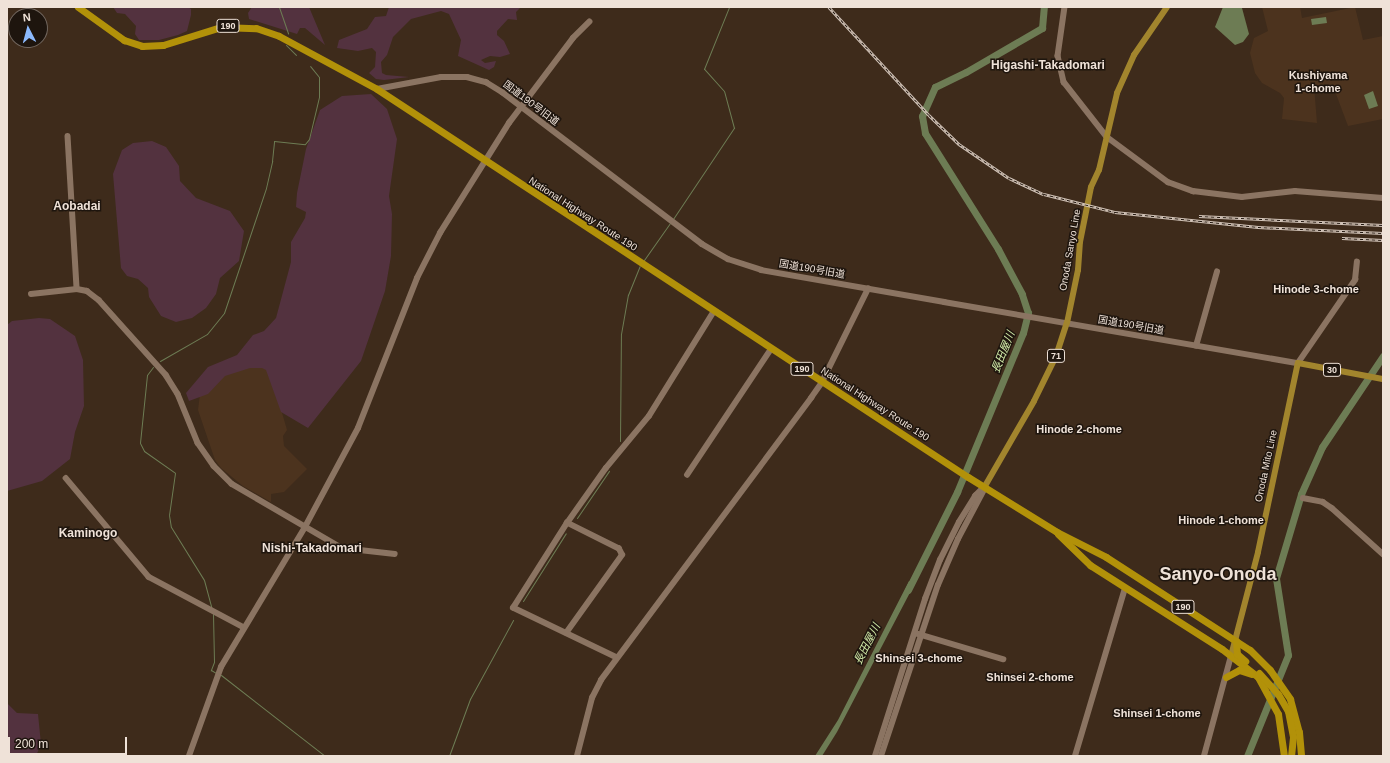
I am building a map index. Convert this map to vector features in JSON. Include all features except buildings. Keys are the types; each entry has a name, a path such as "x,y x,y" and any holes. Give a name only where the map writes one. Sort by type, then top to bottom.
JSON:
{"highway":[{"name":"National Highway Route 190","path":"78,7 124,40 142,46 163,45 228,26 264,30 377,89 484,161 968,477 985,486 1057,532 1098,552 1255,654 1278,680 1296,717 1301,756"},
{"name":"National Highway Route 190","path":"1057,532 1090,565 1231,656 1258,677 1269,690 1274,702 1283,734 1284,756"},
{"path":"1090,565 1090,556 1098,552"},
{"path":"1236,641 1238,655 1269,690"},
{"path":"1226,676 1236,671 1247,671 1269,690 1278,694 1292,723 1291,756"}],"main road":[{"name":"Onoda Sanyo Line","path":"985,486 1047,377 1067,323 1089,198 1125,73 1141,42 1165,9"},
{"name":"30","path":"1298,363 1383,379"},
{"name":"Onoda Mito Line","path":"1231,656 1258,552 1298,363"}],"street":[{"path":"1065,7 1058,49 1061,75 1076,100 1107,137 1160,177 1193,190 1242,197 1295,191 1383,198"},
{"path":"189,756 221,667 243,627 305,527 358,428 427,257 484,161 521,106 574,38 589,22"},
{"name":"国道190号旧道","path":"377,89 434,78 460,77 486,82 521,106 718,253 761,270 1298,363"},
{"path":"68,136 77,289"},
{"path":"1298,363 1355,280 1357,262"},
{"path":"1196,346 1218,272"},
{"path":"31,294 77,289 87,291 99,300 166,374 178,394 198,443 221,474 246,494 342,548 395,554"},
{"path":"577,756 595,690 617,658 822,382 868,289"},
{"path":"617,658 513,608 566,523 606,468 649,416 714,311"},
{"path":"687,476 772,349"},
{"path":"66,478 149,577 243,627"},
{"path":"875,756 914,632 948,543 975,496 985,486"},
{"path":"881,756 921,634 946,564 985,486"},
{"path":"1304,498 1323,502 1332,508 1383,554"},
{"path":"566,523 619,549 622,555 566,633"},
{"path":"1075,756 1125,588"},
{"path":"914,632 1003,659"},
{"path":"1204,756 1231,656"}],"shaded area":[{"path":"113,7 188,7 191,9 191,15 187,31 159,40 139,40 135,34 136,26 125,14 117,13"},
{"path":"252,7 309,7 325,45 305,28 300,28 297,34 249,19 248,13"},
{"path":"389,7 521,7 516,12 517,20 508,19 497,31 497,35 504,41 510,54 500,57 490,56 481,60 485,63 496,61 494,67 489,70 458,56 461,40 449,14 441,11 411,19 393,37 387,55 381,62 382,73 386,75 409,77 384,80 376,79 369,73 375,67 376,52 372,48 358,51 337,48 339,40 367,29 375,17 386,16"},
{"path":"1223,7 1242,8 1249,34 1243,42 1235,45 1215,27"},
{"path":"1262,7 1300,7 1302,18 1355,7 1363,40 1383,36 1383,119 1348,126 1333,89 1322,88 1321,85 1314,86 1317,123 1282,119 1284,98 1280,93 1262,83 1255,73 1250,53 1254,38 1268,31"},
{"path":"1326,17 1327,23 1312,25 1311,19"},
{"path":"1373,91 1378,106 1369,109 1364,95"},
{"path":"371,94 387,109 397,139 389,196 392,214 391,256 385,291 361,361 308,428 281,412 266,370 262,368 250,368 225,376 208,394 189,401 186,393 208,367 237,355 253,335 264,331 276,318 291,262 291,242 305,218 306,212 296,207 297,193 306,149 320,110 342,96"},
{"path":"152,141 166,147 179,166 180,181 196,198 230,211 244,231 239,261 220,278 216,294 206,308 192,318 176,322 161,316 149,297 148,288 138,279 127,276 121,268 113,174 122,150 133,143"},
{"path":"39,318 50,319 75,336 83,360 84,406 75,432 70,459 42,481 7,491 7,325 12,321"},
{"path":"266,357 287,430 283,436 284,446 307,469 284,492 271,494 271,502 243,486 221,468 215,460 198,410 200,394 210,379"},
{"path":"909,581 915,583 837,732 822,756 815,756 838,720"},
{"path":"7,703 17,713 38,714 41,744 36,756 7,756"}],"waterway":[{"path":"279,7 288,33"},
{"path":"673,219 734,128 724,91 704,69 729,7"},
{"name":"長田屋川","path":"908,590 957,492 1023,333 1028,313 1022,294 998,249 925,133 922,116 935,87 966,72 1042,28 1044,7"},
{"path":"286,45 296,55"},
{"path":"160,361 207,334 224,313 266,188 272,161 274,141 305,144 309,139 319,97 319,77 310,66"},
{"path":"644,260 670,223"},
{"path":"620,441 621,334 628,295 640,266"},
{"path":"1247,756 1288,655 1276,578 1301,494 1322,447 1383,356"},
{"path":"153,367 147,375 140,443 144,451 175,473 169,515 171,527 204,580 212,609"},
{"path":"577,518 609,471"},
{"path":"523,601 566,533"},
{"path":"213,614 214,662 211,670 216,673"},
{"path":"449,756 470,699 513,620"},
{"path":"221,675 325,756"}],"railway":[{"path":"829,7 929,115 959,144 1009,178 1044,194 1115,212 1258,227 1383,233"},
{"path":"1199,216 1383,225"},
{"path":"1342,238 1383,240"}],"district":[{"name":"Higashi-Takadomari","path":"1048,66"},
{"name":"Kushiyama 1-chome","path":"1318,82"},
{"name":"Aobadai","path":"77,207"},
{"name":"Hinode 3-chome","path":"1316,289"},
{"name":"Hinode 2-chome","path":"1079,429"},
{"name":"Hinode 1-chome","path":"1221,520"},
{"name":"Kaminogo","path":"88,534"},
{"name":"Nishi-Takadomari","path":"312,549"},
{"name":"Sanyo-Onoda","path":"1218,574"},
{"name":"Shinsei 3-chome","path":"919,658"},
{"name":"Shinsei 2-chome","path":"1030,677"},
{"name":"Shinsei 1-chome","path":"1157,713"}]}
